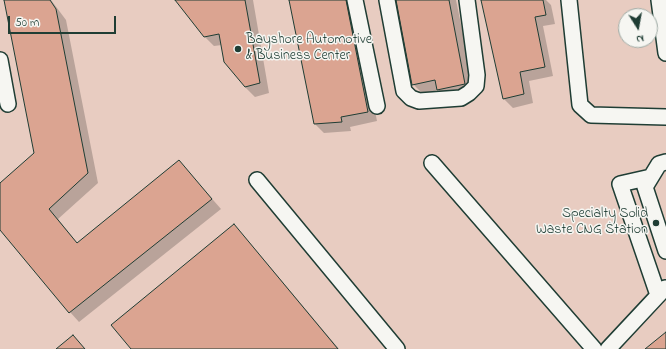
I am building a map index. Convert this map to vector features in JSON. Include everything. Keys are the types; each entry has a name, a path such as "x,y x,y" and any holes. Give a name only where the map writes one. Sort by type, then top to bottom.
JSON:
{"street":[{"path":"356,0 377,106"},
{"path":"387,0 404,91 411,98 419,101 461,98 476,86 477,75 467,0"},
{"path":"568,0 580,105 591,114 666,117"},
{"path":"659,0 666,53"},
{"path":"0,60 8,104"},
{"path":"666,162 659,164 645,187 666,251"},
{"path":"432,163 594,349"},
{"path":"608,349 662,291 620,184 651,177"},
{"path":"257,180 397,349"}],"shaded area":[{"path":"0,0 666,0 666,349 0,349"}],"building":[{"path":"4,0 50,0 56,9 88,173 49,209 77,243 179,160 212,199 69,313 0,230 0,183 34,153"},
{"name":"Bayshore Automotive & Business Center","path":"175,0 245,0 260,83 245,87 224,62 219,34 204,37"},
{"path":"289,0 346,0 368,112 341,117 342,122 314,124"},
{"path":"396,0 449,0 465,84 437,90 435,80 412,85"},
{"path":"481,0 543,0 546,15 535,17 545,67 520,72 524,94 503,99"},
{"path":"234,224 338,349 131,349 111,325"},
{"path":"666,332 666,349 645,349"},
{"path":"73,335 85,349 56,349"}],"place":[{"name":"Bayshore Automotive & Business Center","path":"238,49"},
{"name":"Specialty Solid Waste CNG Station","path":"656,223"}]}
